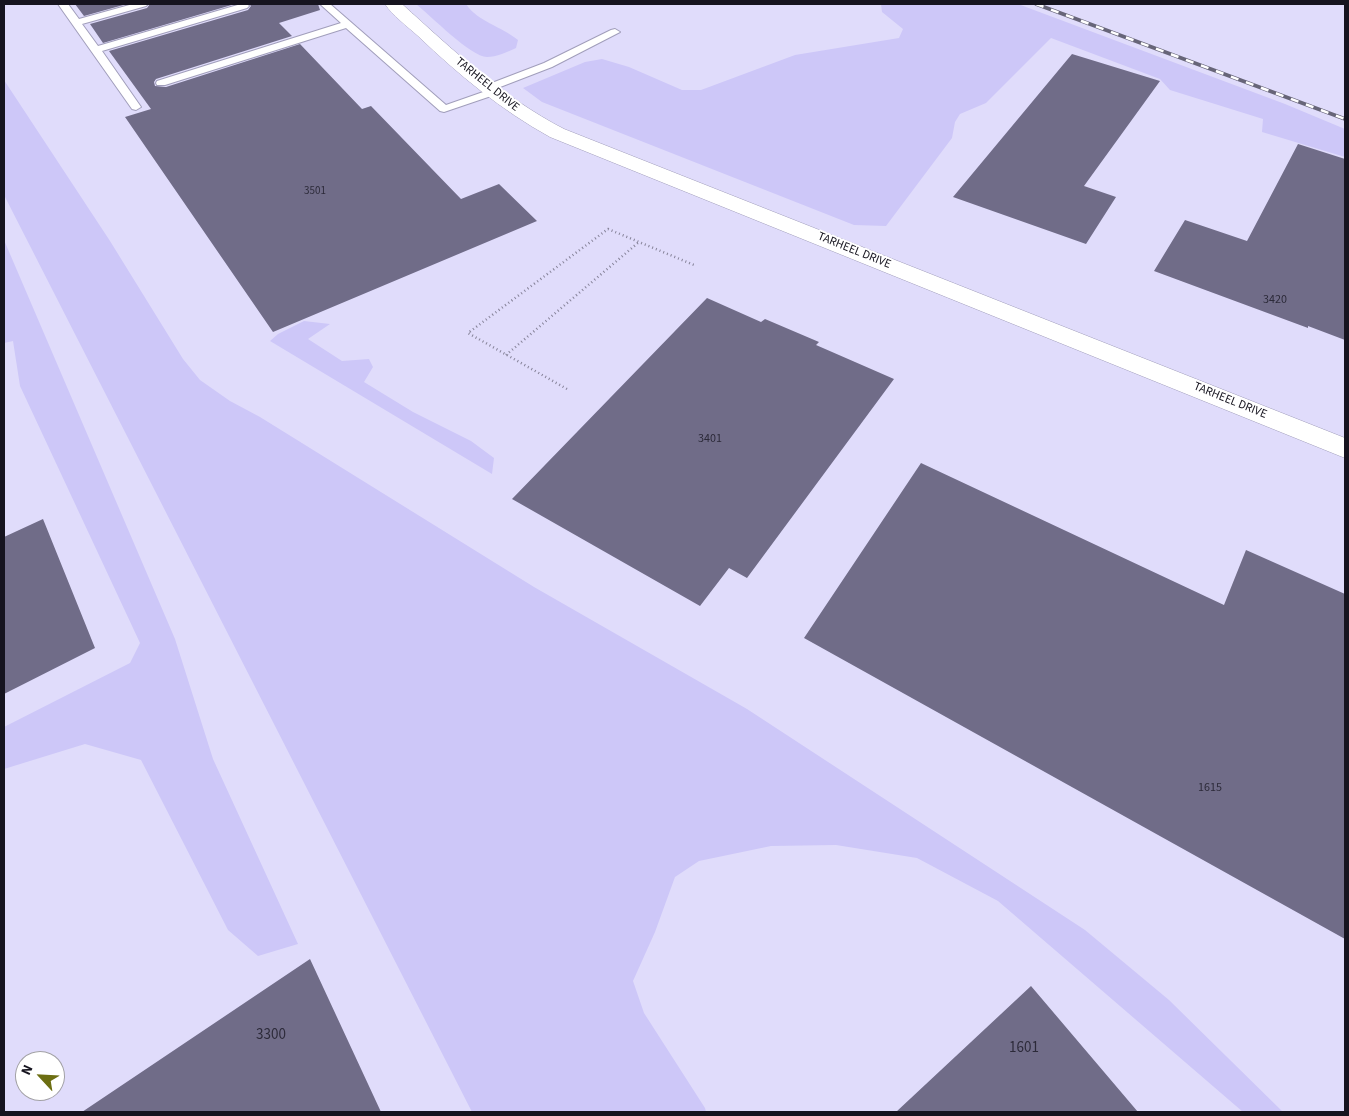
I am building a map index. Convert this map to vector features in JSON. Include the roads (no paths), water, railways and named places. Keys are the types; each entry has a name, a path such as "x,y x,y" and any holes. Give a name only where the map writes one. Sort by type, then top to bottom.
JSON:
{"street":[{"name":"TARHEEL DRIVE","path":"393,4 490,90 531,121 1345,448"}],"lane":[{"path":"63,4 136,107"},
{"path":"77,23 143,4"},
{"path":"325,4 444,109 548,65 615,32"},
{"path":"96,50 244,6"},
{"path":"162,83 348,24"}],"railway":[{"path":"1036,4 1345,119"}]}
